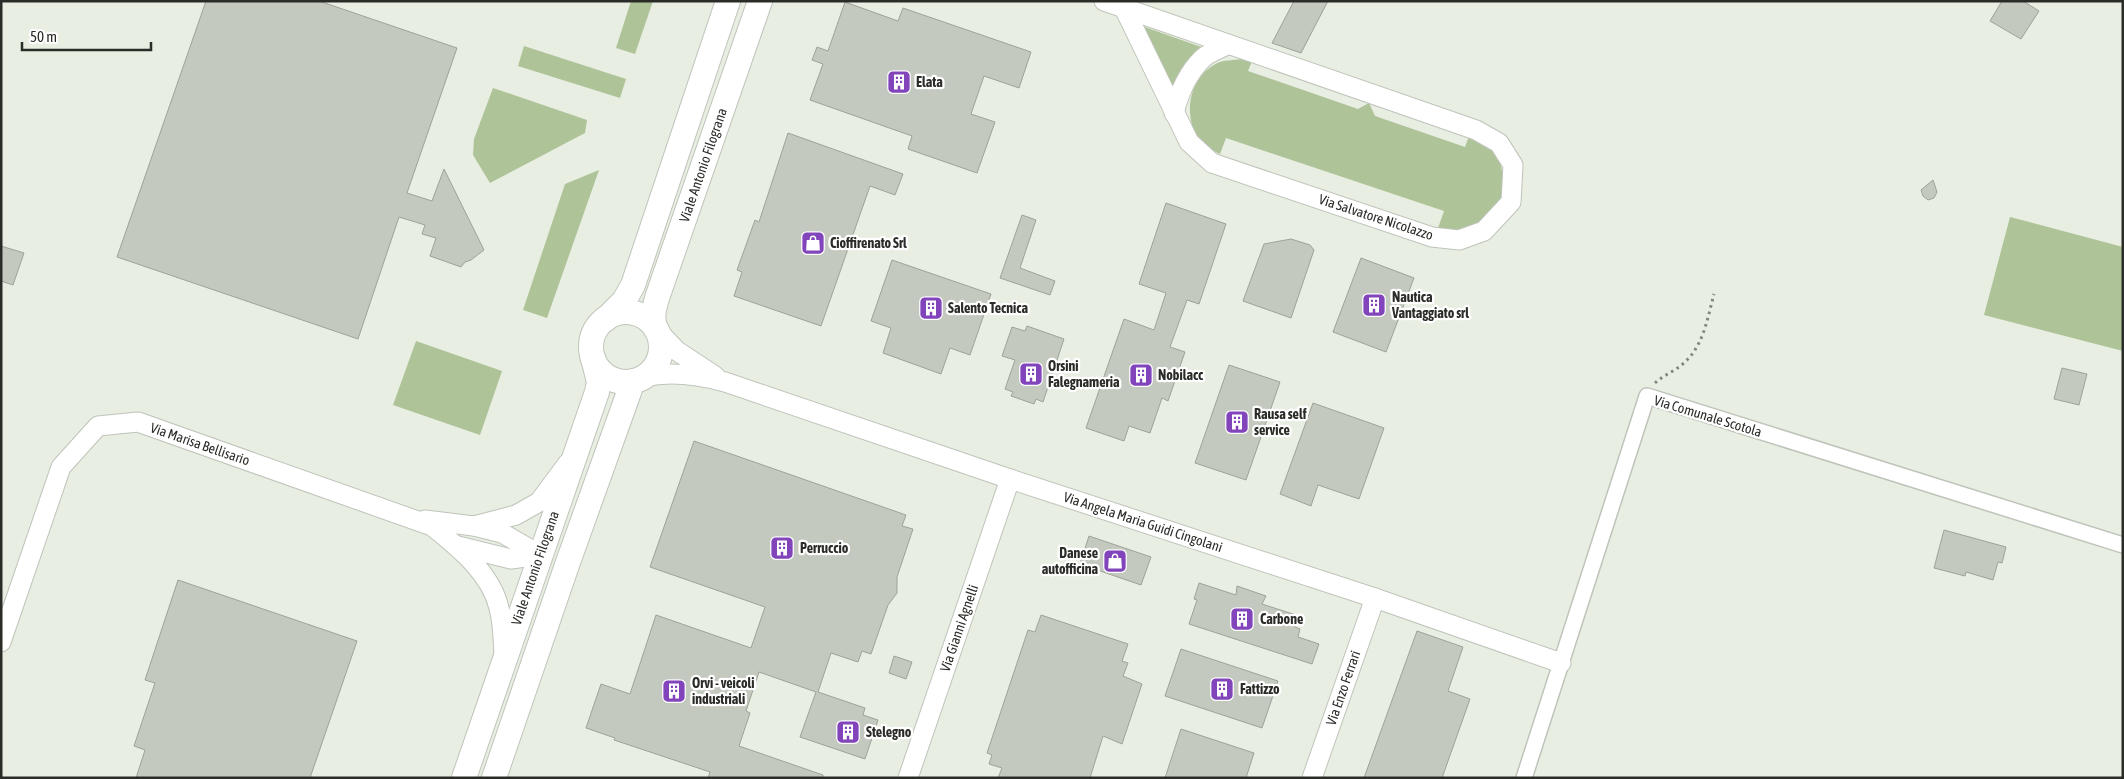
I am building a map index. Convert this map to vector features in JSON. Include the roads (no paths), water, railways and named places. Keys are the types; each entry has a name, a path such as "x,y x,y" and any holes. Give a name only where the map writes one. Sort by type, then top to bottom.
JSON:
{"main road":[{"name":"Viale Antonio Filograna","path":"606,319 624,300 633,285 728,1"},
{"name":"Viale Antonio Filograna","path":"656,329 653,318 657,298 760,1"},
{"path":"627,312 639,315 656,329 661,350 652,370 638,379 618,381 604,375 597,367 591,347 593,336 598,326 606,319 616,314 627,312"},
{"name":"Viale Antonio Filograna","path":"464,778 599,382 593,358"},
{"name":"Viale Antonio Filograna","path":"494,778 566,565 638,379"},
{"path":"540,555 566,565"}],"street":[{"name":"Via Salvatore Nicolazzo","path":"1104,1 1476,130 1499,143 1513,165 1511,202 1484,231 1459,240 1432,237 1212,163 1189,142 1124,8"},
{"path":"1174,113 1179,93 1203,58 1227,45"},
{"path":"656,329 677,351 725,382"},
{"path":"638,379 659,374 706,377 725,382"},
{"name":"Via Angela Maria Guidi Cingolani","path":"725,382 1010,479 1374,598 1561,663"},
{"name":"Via Comunale Scotola","path":"1524,778 1647,396 2123,546"},
{"name":"Via Marisa Bellisario","path":"1,642 61,468 98,426 138,422 414,518 432,526 458,546 484,577 499,606 503,630 504,659"},
{"name":"Via Marisa Bellisario","path":"474,526 516,515 539,502 577,449"},
{"name":"Via Gianni Agnelli","path":"908,778 1010,479"},
{"name":"Via Marisa Bellisario","path":"414,518 474,526 502,533 540,555"},
{"name":"Via Marisa Bellisario","path":"458,546 511,559 540,555"},
{"name":"Via Enzo Ferrari","path":"1312,778 1374,598"}],"place":[{"name":"Elata","path":"899,82"},
{"name":"Cioffirenato Srl","path":"813,243"},
{"name":"Nautica Vantaggiato srl","path":"1374,305"},
{"name":"Salento Tecnica","path":"931,308"},
{"name":"Orsini Falegnameria","path":"1031,374"},
{"name":"Nobilacc","path":"1141,375"},
{"name":"Rausa self service","path":"1237,422"},
{"name":"Perruccio","path":"782,548"},
{"name":"Danese autofficina","path":"1115,561"},
{"name":"Carbone","path":"1242,619"},
{"name":"Fattizzo","path":"1222,689"},
{"name":"Orvi - veicoli industriali","path":"674,691"},
{"name":"Stelegno","path":"848,732"}]}
